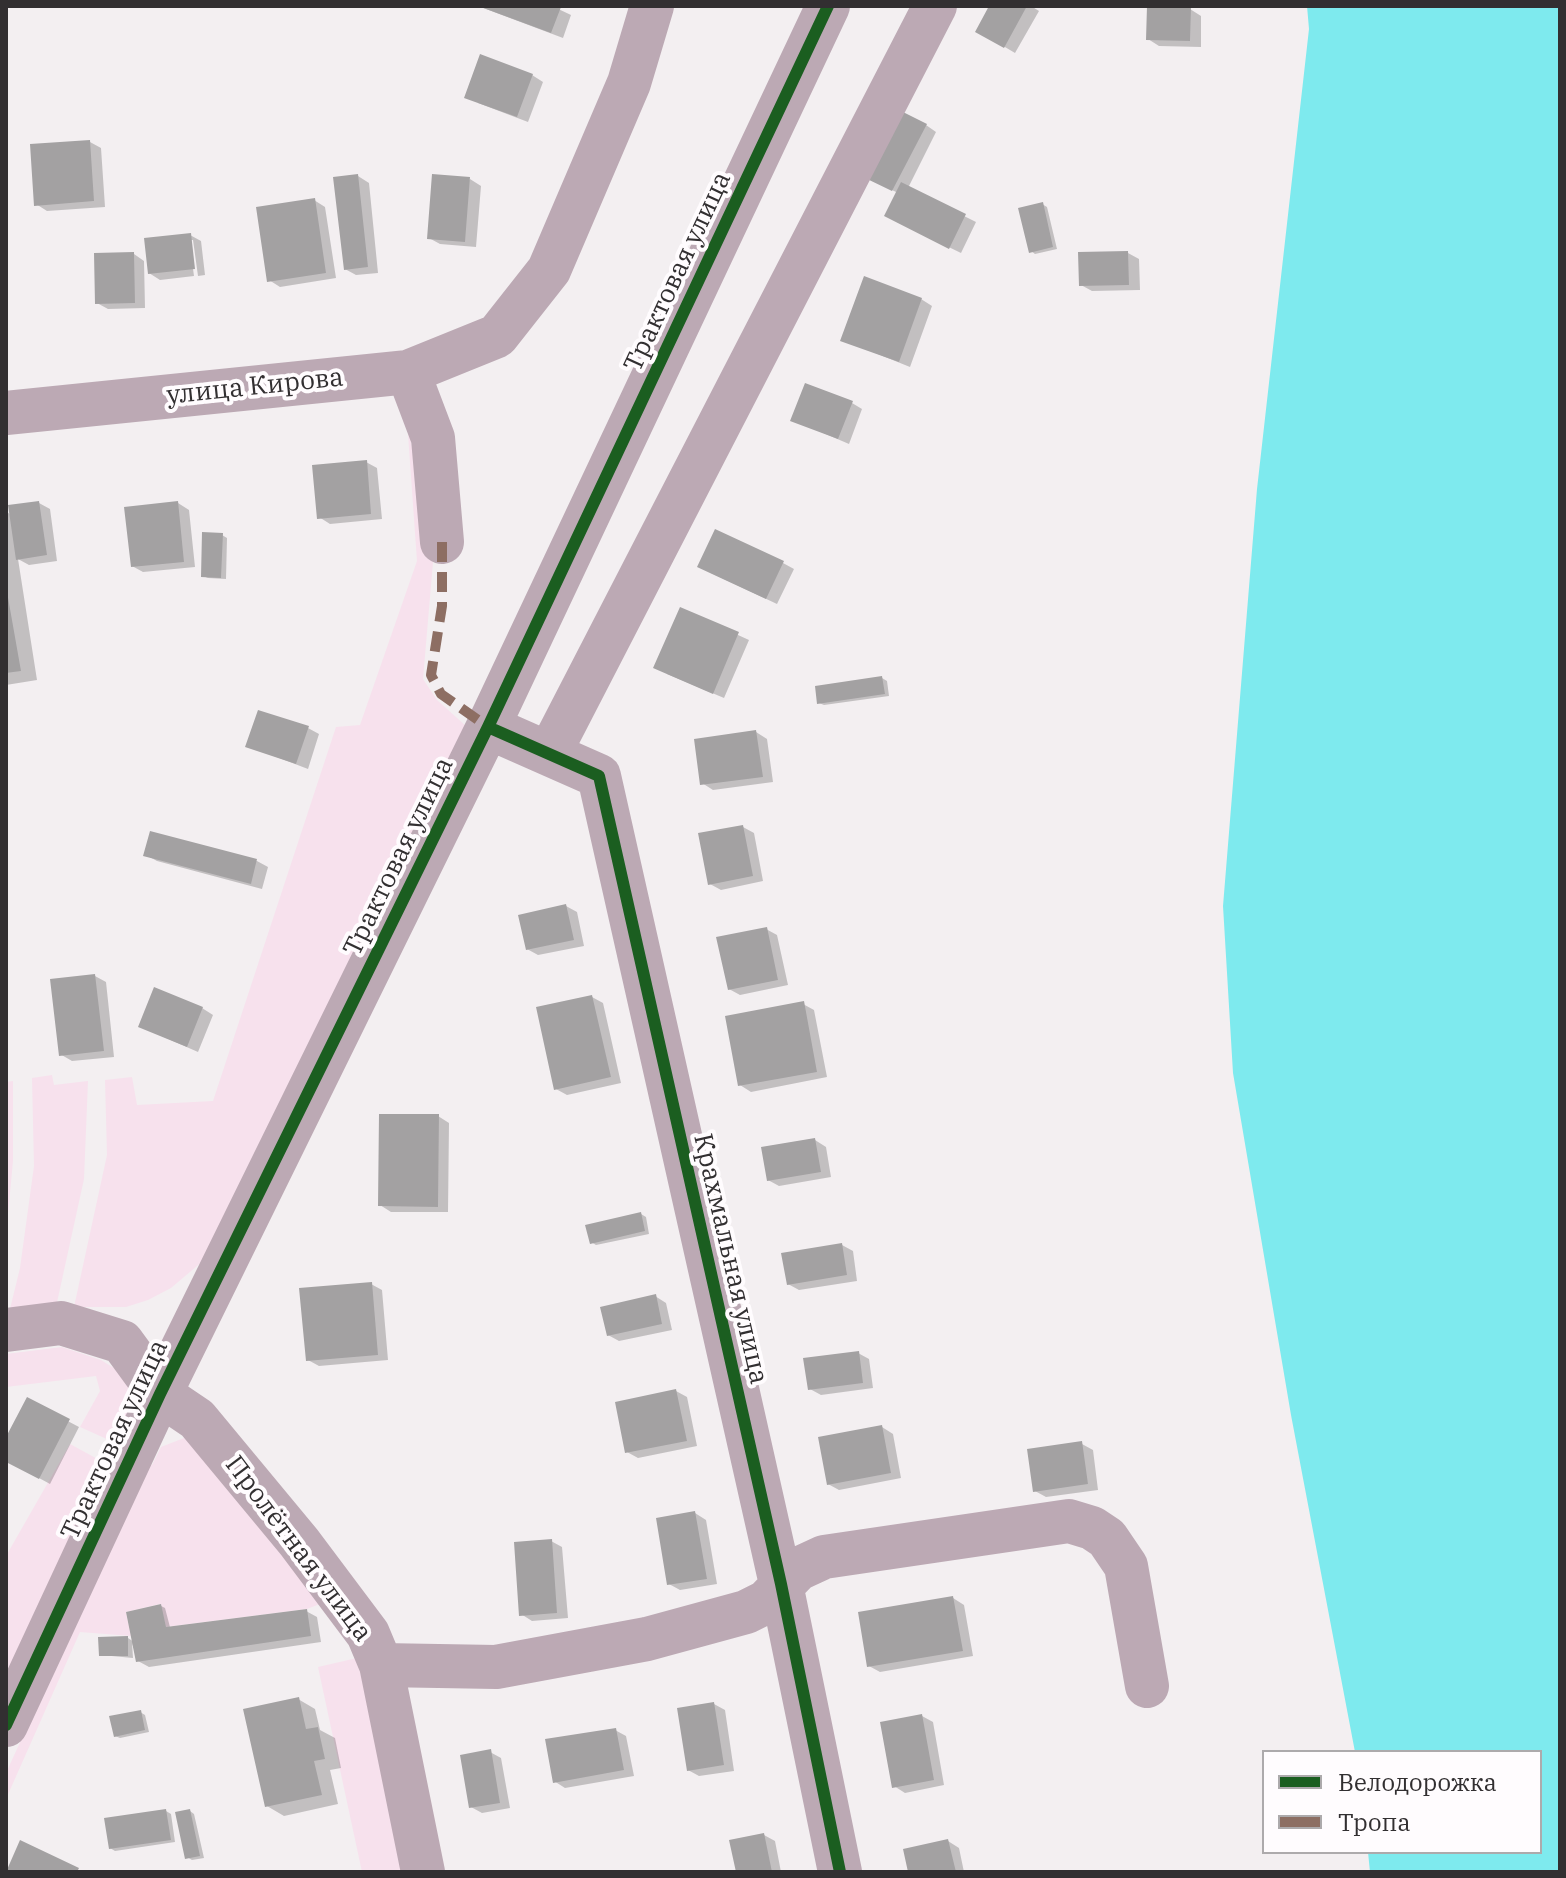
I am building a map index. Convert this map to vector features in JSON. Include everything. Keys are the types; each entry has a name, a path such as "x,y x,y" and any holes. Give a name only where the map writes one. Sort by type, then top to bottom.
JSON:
{"street":[{"name":"улица Кирова","path":"6,413 408,372 497,336 549,270 629,83 652,6"},
{"name":"Трактовая улица","path":"6,1725 160,1394 488,727 828,6"},
{"path":"549,754 935,6"},
{"path":"408,372 433,438 442,542"},
{"name":"Крахмальная улица","path":"488,727 599,776 781,1584 840,1872"},
{"name":"Пролётная улица","path":"6,1330 61,1323 122,1342 160,1394 197,1419 299,1542 368,1634 381,1665 423,1872"},
{"path":"381,1665 496,1667 647,1639 746,1612 766,1602 798,1569 824,1557 860,1549 1069,1521 1092,1528 1107,1538 1126,1566 1147,1686"}],"shaded area":[{"path":"407,420 433,562 423,679 437,700 466,726 210,1255 171,1288 148,1300 126,1307 74,1307 107,1155 105,1080 132,1077 137,1105 213,1101 336,727 360,725 417,561"},
{"path":"52,1075 54,1085 88,1081 84,1179 56,1307 9,1313 20,1268 34,1166 32,1078"},
{"path":"13,1081 13,1161 6,1235 6,1082"},
{"path":"62,1347 101,1360 117,1370 128,1386 131,1413 124,1437 109,1440 80,1427 100,1391 96,1376 6,1387 6,1354"},
{"path":"184,1438 192,1439 325,1602 307,1609 166,1627 160,1604 126,1612 131,1636 80,1632 6,1799 6,1773 147,1465 152,1465 161,1447"},
{"path":"70,1444 103,1462 107,1476 6,1677 6,1556"},
{"path":"357,1658 406,1872 362,1872 318,1667"}],"water":[{"path":"1307,6 1560,6 1560,1872 1370,1872 1368,1854 1542,1854 1542,1750 1355,1750 1291,1415 1233,1073 1223,906 1257,489 1309,29"}],"building":[{"path":"478,6 558,6 561,7 551,33"},
{"path":"989,6 1027,6 1004,48 975,32"},
{"path":"1147,6 1191,7 1190,41 1146,40"},
{"path":"480,54 533,74 517,117 464,98"},
{"path":"897,109 927,124 892,191 863,177"},
{"path":"90,140 94,201 34,206 30,144"},
{"path":"358,174 368,267 344,270 333,177"},
{"path":"432,174 470,177 465,242 427,239"},
{"path":"901,182 966,214 949,249 884,216"},
{"path":"315,198 326,273 267,282 256,207"},
{"path":"1043,202 1053,247 1029,253 1018,208"},
{"path":"191,233 195,269 148,274 144,238"},
{"path":"1128,251 1129,285 1079,286 1078,252"},
{"path":"134,252 135,303 95,304 94,253"},
{"path":"864,276 922,298 899,362 840,341"},
{"path":"805,383 853,401 838,439 790,421"},
{"path":"367,460 371,514 317,519 312,465"},
{"path":"39,501 47,555 16,560 8,505"},
{"path":"178,501 184,562 131,567 124,507"},
{"path":"715,529 784,561 766,599 697,567"},
{"path":"202,532 223,533 221,578 201,577"},
{"path":"6,586 21,671 6,673"},
{"path":"680,607 739,632 713,694 653,668"},
{"path":"882,676 885,694 817,704 815,686"},
{"path":"258,710 309,726 296,764 245,747"},
{"path":"756,730 763,777 700,785 694,739"},
{"path":"743,825 753,876 708,885 698,833"},
{"path":"150,831 257,859 251,884 143,856"},
{"path":"566,904 574,940 526,950 518,915"},
{"path":"767,927 778,980 728,990 716,937"},
{"path":"95,974 104,1051 59,1056 50,979"},
{"path":"154,987 203,1007 187,1047 138,1027"},
{"path":"592,995 611,1077 554,1090 536,1007"},
{"path":"804,1001 817,1072 738,1086 725,1016"},
{"path":"379,1114 439,1114 438,1207 378,1206"},
{"path":"815,1138 821,1172 767,1181 761,1147"},
{"path":"641,1212 645,1231 590,1244 585,1225"},
{"path":"842,1243 847,1275 787,1285 781,1253"},
{"path":"372,1282 378,1355 306,1361 299,1288"},
{"path":"656,1294 662,1324 607,1336 600,1307"},
{"path":"859,1351 863,1383 808,1390 803,1358"},
{"path":"676,1389 687,1441 625,1453 615,1402"},
{"path":"27,1397 70,1419 39,1479 6,1462 6,1437"},
{"path":"882,1425 891,1473 827,1485 818,1437"},
{"path":"1082,1441 1088,1484 1033,1492 1027,1449"},
{"path":"695,1511 707,1579 667,1585 656,1518"},
{"path":"552,1539 557,1613 519,1616 514,1542"},
{"path":"953,1596 963,1651 867,1667 858,1612"},
{"path":"161,1604 166,1627 307,1609 311,1636 136,1662 126,1612"},
{"path":"128,1636 128,1656 99,1656 98,1637"},
{"path":"299,1697 306,1729 318,1727 325,1759 314,1761 322,1795 265,1807 243,1709"},
{"path":"714,1702 724,1765 687,1771 677,1708"},
{"path":"141,1710 145,1730 114,1737 109,1716"},
{"path":"922,1714 934,1780 892,1788 880,1722"},
{"path":"616,1728 624,1770 553,1783 545,1739"},
{"path":"491,1749 500,1803 469,1808 460,1755"},
{"path":"166,1809 171,1840 109,1849 104,1818"},
{"path":"190,1809 200,1856 185,1859 175,1812"},
{"path":"764,1833 772,1872 736,1872 729,1840"},
{"path":"948,1839 956,1872 908,1872 903,1849"},
{"path":"20,1840 79,1868 77,1872 6,1872"}],"marked path":[{"path":"442,542 442,606 431,675 441,694 488,727"}],"cycle path":[{"path":"6,1725 160,1394 488,727 828,6"},
{"path":"488,727 599,776 781,1584 840,1872"}]}
